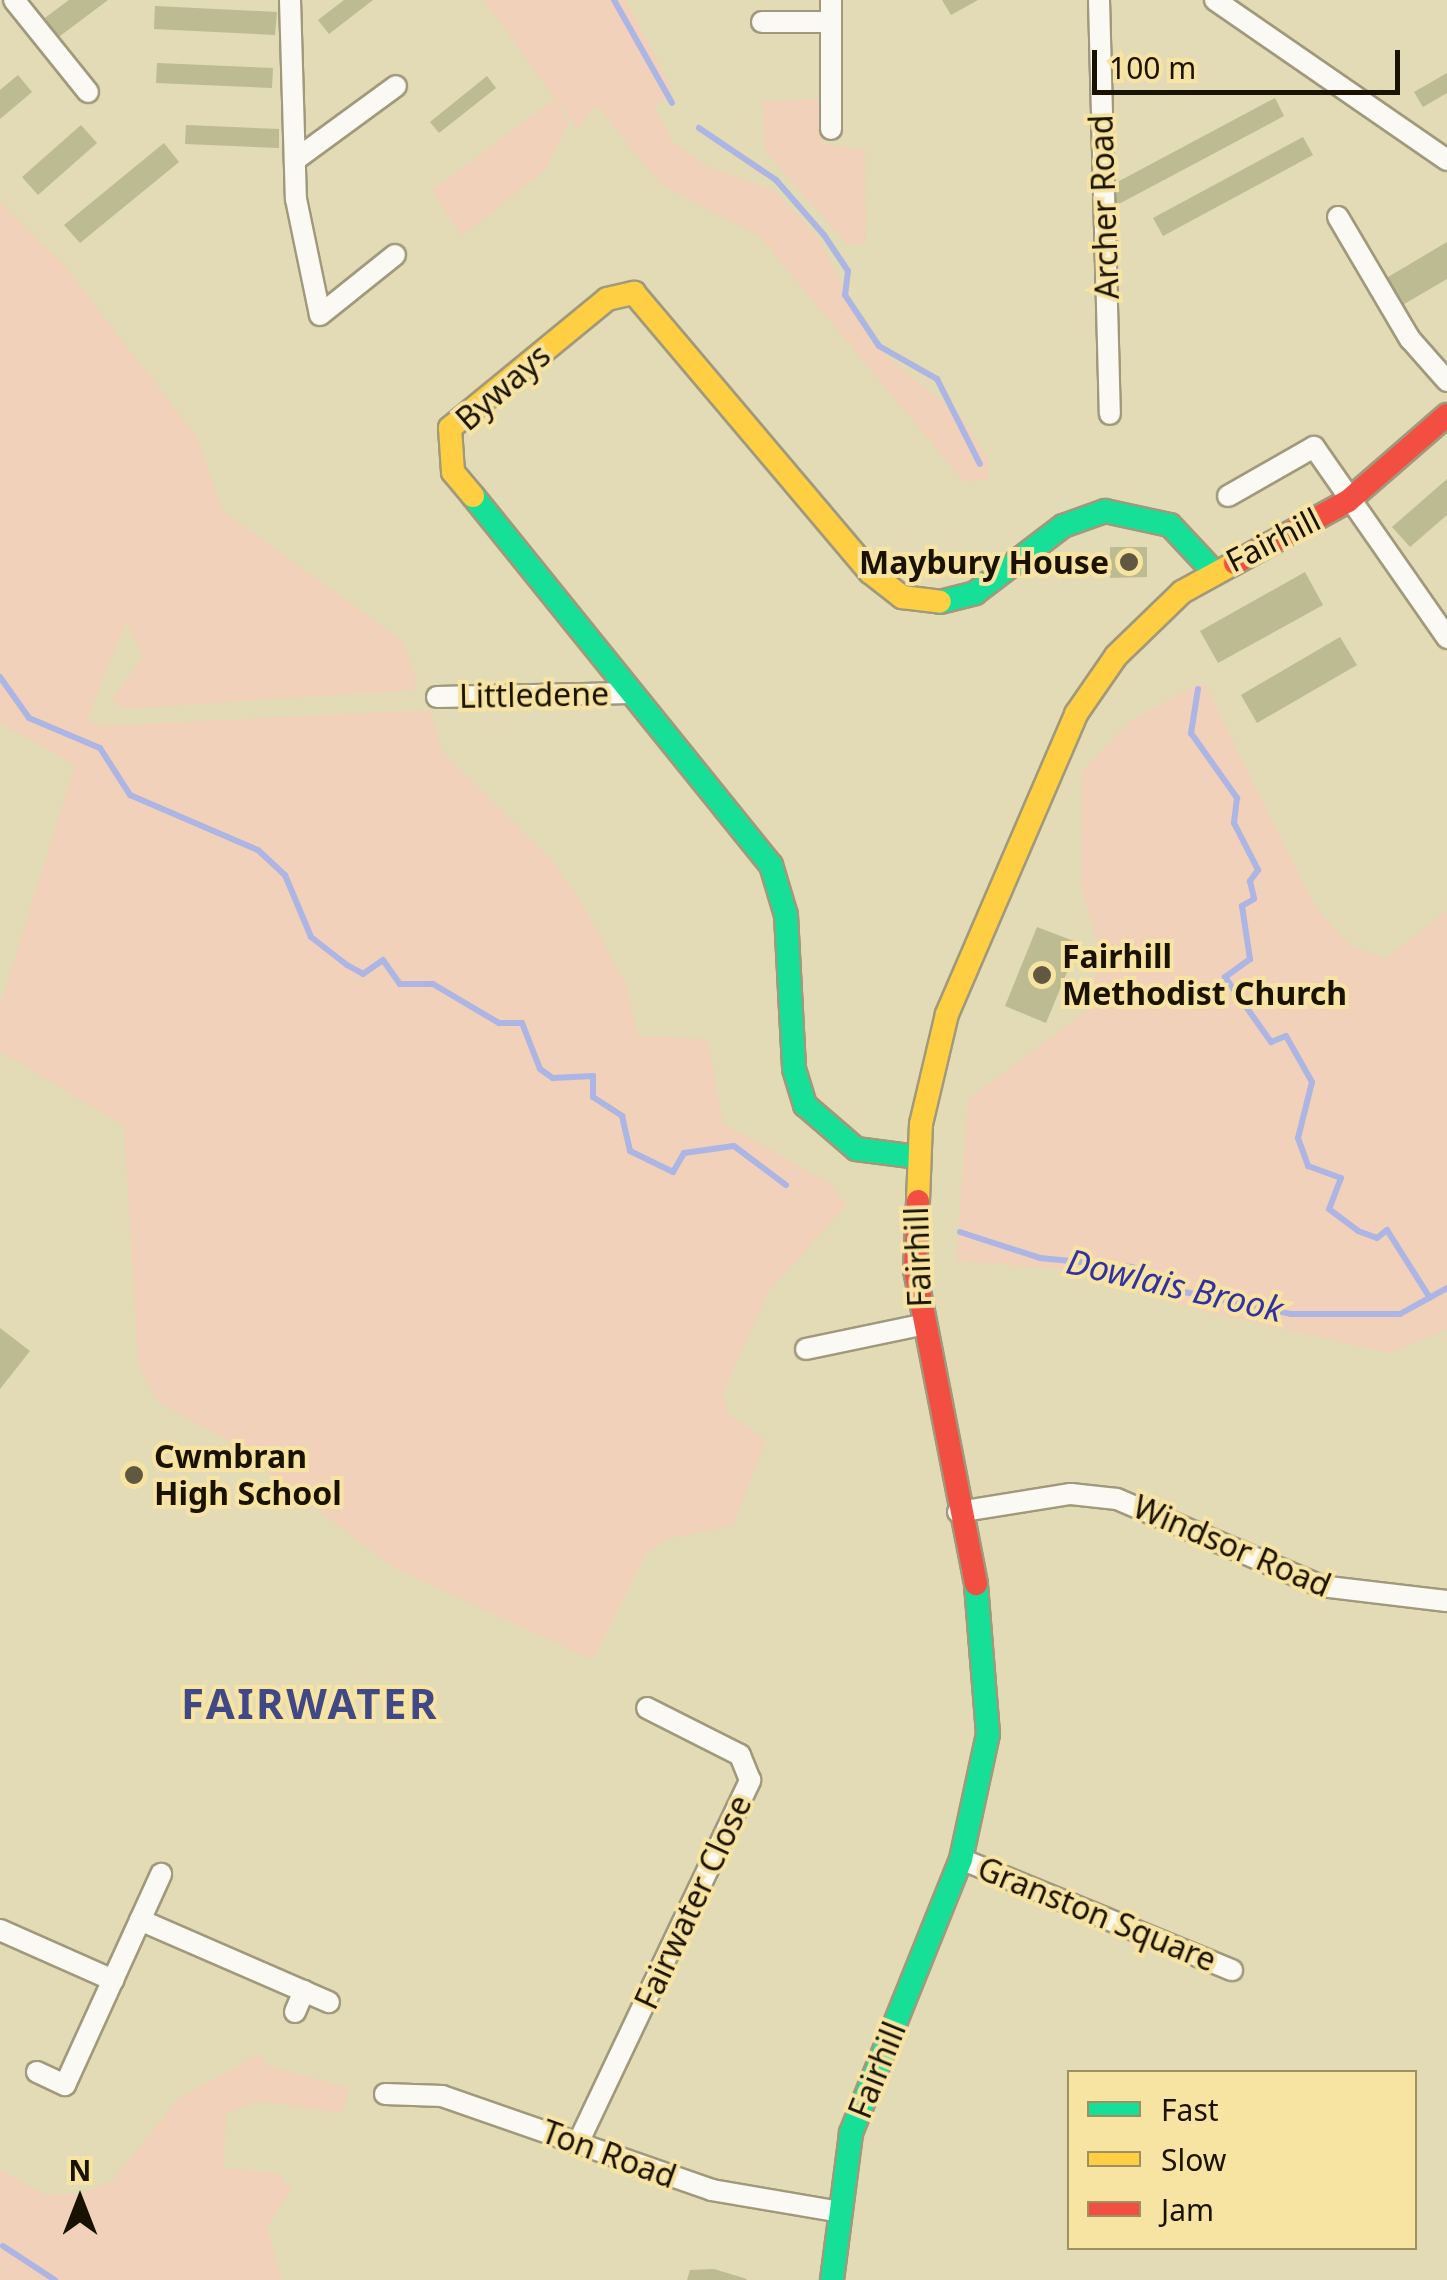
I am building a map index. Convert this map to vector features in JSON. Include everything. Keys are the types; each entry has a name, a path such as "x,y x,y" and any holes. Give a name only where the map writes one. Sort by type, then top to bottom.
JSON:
{"street":[{"path":"14,0 88,92"},
{"name":"Archer Road","path":"1099,0 1110,414"},
{"path":"1215,0 1447,160"},
{"path":"292,1 296,160 304,270 320,315 394,256"},
{"path":"762,22 831,11 832,130"},
{"path":"296,160 396,86"},
{"path":"1338,217 1410,339 1447,381"},
{"name":"Byways","path":"918,1158 856,1149 805,1105 781,888 452,472 446,442 477,404 619,293 651,304 870,572 902,597 945,602 975,594 1062,526 1106,512 1170,525 1213,570"},
{"name":"Fairhill","path":"832,2280 835,2211 852,2133 961,1859 982,1776 990,1688 921,1325 918,1158 947,1014 1076,714 1134,636 1213,570 1348,501 1447,415"},
{"path":"1228,496 1314,447 1447,638"},
{"name":"Littledene","path":"437,697 630,693"},
{"path":"806,1349 921,1325"},
{"name":"Windsor Road","path":"958,1512 1071,1494 1117,1499 1321,1586 1447,1601"},
{"name":"Fairwater Close","path":"578,2143 750,1780 740,1755 647,1708"},
{"name":"Granston Square","path":"961,1859 1232,1970"},
{"path":"37,2072 65,2085 161,1874"},
{"path":"140,1920 330,2002"},
{"path":"0,1930 112,1980"},
{"path":"294,2012 304,1991"},
{"name":"Ton Road","path":"385,2094 442,2096 712,2190 835,2211"}],"shaded area":[{"path":"484,0 626,0 672,89 655,107 672,141 710,168 774,190 819,238 872,344 963,419 989,461 987,480 964,482 759,236 663,186 596,105 577,129"},
{"path":"554,99 569,123 546,169 462,236 432,191"},
{"path":"822,99 823,144 865,150 866,244 847,244 765,151 762,101"},
{"path":"0,203 62,263 197,437 223,511 403,641 417,681 414,690 121,709 112,699 143,657 126,622 87,719 98,726 430,710 442,751 552,860 580,900 627,986 638,1036 708,1039 723,1123 831,1184 846,1205 769,1291 723,1393 728,1413 766,1440 733,1526 666,1539 646,1554 593,1660 394,1568 229,1442 157,1401 138,1364 124,1126 0,1051 0,1005 75,765 0,723"},
{"path":"1204,682 1315,906 1351,946 1385,958 1447,911 1447,1330 1389,1353 1198,1310 1073,1270 956,1261 968,1099 1089,1009 1100,953 1081,886 1082,771 1131,720"},
{"path":"259,2054 269,2066 349,2088 343,2113 261,2101 226,2113 224,2168 278,2173 292,2189 267,2227 282,2280 0,2280 0,2169 44,2194 80,2194 113,2180 179,2098"}],"building":[{"path":"69,0 108,0 56,39 42,20"},
{"path":"344,0 373,0 329,34 318,20"},
{"path":"942,0 978,0 951,15"},
{"path":"155,6 277,12 275,35 154,29"},
{"path":"157,63 273,68 272,88 156,83"},
{"path":"1447,73 1447,93 1423,107 1414,92"},
{"path":"18,75 32,92 0,119 0,90"},
{"path":"487,76 496,88 439,133 430,122"},
{"path":"1275,98 1284,116 1117,205 1108,187"},
{"path":"81,125 97,143 38,195 22,177"},
{"path":"186,125 279,129 279,148 185,144"},
{"path":"1303,137 1313,155 1163,236 1153,218"},
{"path":"164,143 179,162 80,243 64,225"},
{"path":"1447,242 1447,279 1399,307 1383,280"},
{"path":"1447,479 1447,515 1410,547 1392,527"},
{"name":"Maybury House","path":"1110,547 1147,547 1147,577 1110,578"},
{"path":"1305,572 1323,605 1218,663 1200,631"},
{"path":"1340,637 1357,665 1257,723 1241,695"},
{"name":"Fairhill Methodist Church","path":"1037,927 1079,943 1046,1023 1005,1006"},
{"path":"0,1328 30,1351 0,1389"},
{"path":"714,2269 747,2279 687,2280 690,2270"}],"waterway":[{"path":"614,0 672,103"},
{"path":"699,128 776,180 824,235 848,271 845,295 879,346 937,379 980,464"},
{"name":"Dowlais Brook","path":"0,677 29,718 100,748 130,795 258,850 285,875 311,937 347,965 363,974 383,960 400,984 433,984 499,1023 522,1023 540,1069 553,1078 593,1076 593,1097 622,1116 630,1151 673,1172 684,1153 734,1146 786,1185"},
{"path":"1198,689 1191,733 1237,798 1234,823 1258,870 1250,881 1254,899 1242,906 1250,959 1225,977 1271,1042 1286,1036 1312,1082 1298,1138 1308,1166 1341,1178 1329,1209 1358,1231 1377,1238 1387,1230 1430,1298"},
{"name":"Dowlais Brook","path":"960,1232 1040,1258 1132,1267 1175,1290 1291,1314 1400,1314 1447,1288"},
{"path":"3,2246 55,2280"}],"traffic: fast":[{"path":"473,496 771,865 786,915 794,1069 805,1105 856,1149 918,1157"},
{"path":"940,602 975,593 1063,526 1105,511 1170,525 1213,571"},
{"path":"832,2280 851,2133 961,1859 988,1734 976,1584"}],"traffic: slow":[{"path":"473,496 453,472 450,428 607,299 634,293 870,572 902,597 940,602"},
{"path":"918,1201 921,1124 947,1014 1076,714 1116,656 1182,592 1235,563"}],"traffic: jam":[{"path":"1235,563 1348,501 1447,415"},
{"path":"918,1201 915,1270 976,1584"}],"place":[{"name":"Maybury House","path":"1129,562"},
{"name":"Fairhill Methodist Church","path":"1042,975"},
{"name":"Cwmbran High School","path":"134,1475"}],"district":[{"name":"FAIRWATER","path":"310,1703"}]}
